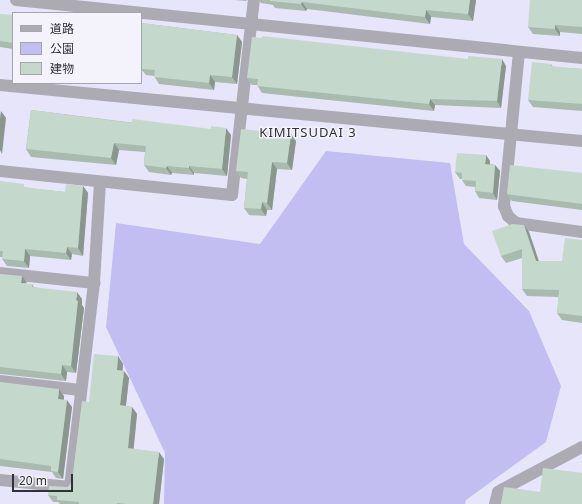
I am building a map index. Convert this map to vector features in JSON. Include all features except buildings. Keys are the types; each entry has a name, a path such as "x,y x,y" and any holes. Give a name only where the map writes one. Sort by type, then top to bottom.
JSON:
{"street":[{"path":"16,0 134,12"},
{"path":"0,171 232,195 254,0"},
{"path":"142,13 582,58"},
{"path":"519,52 504,194 508,216 516,223 582,232"},
{"path":"0,85 582,141"},
{"path":"0,480 70,487 80,390 94,283 100,182"},
{"path":"0,273 94,283"},
{"path":"0,382 80,390"},
{"path":"495,504 498,492 503,488 582,447"}],"green space":[{"path":"326,151 450,163 464,244 529,311 561,386 546,442 466,500 465,504 164,504 165,453 106,327 116,223 260,244"}],"district":[{"name":"KIMITSUDAI 3","path":"308,132"}]}
